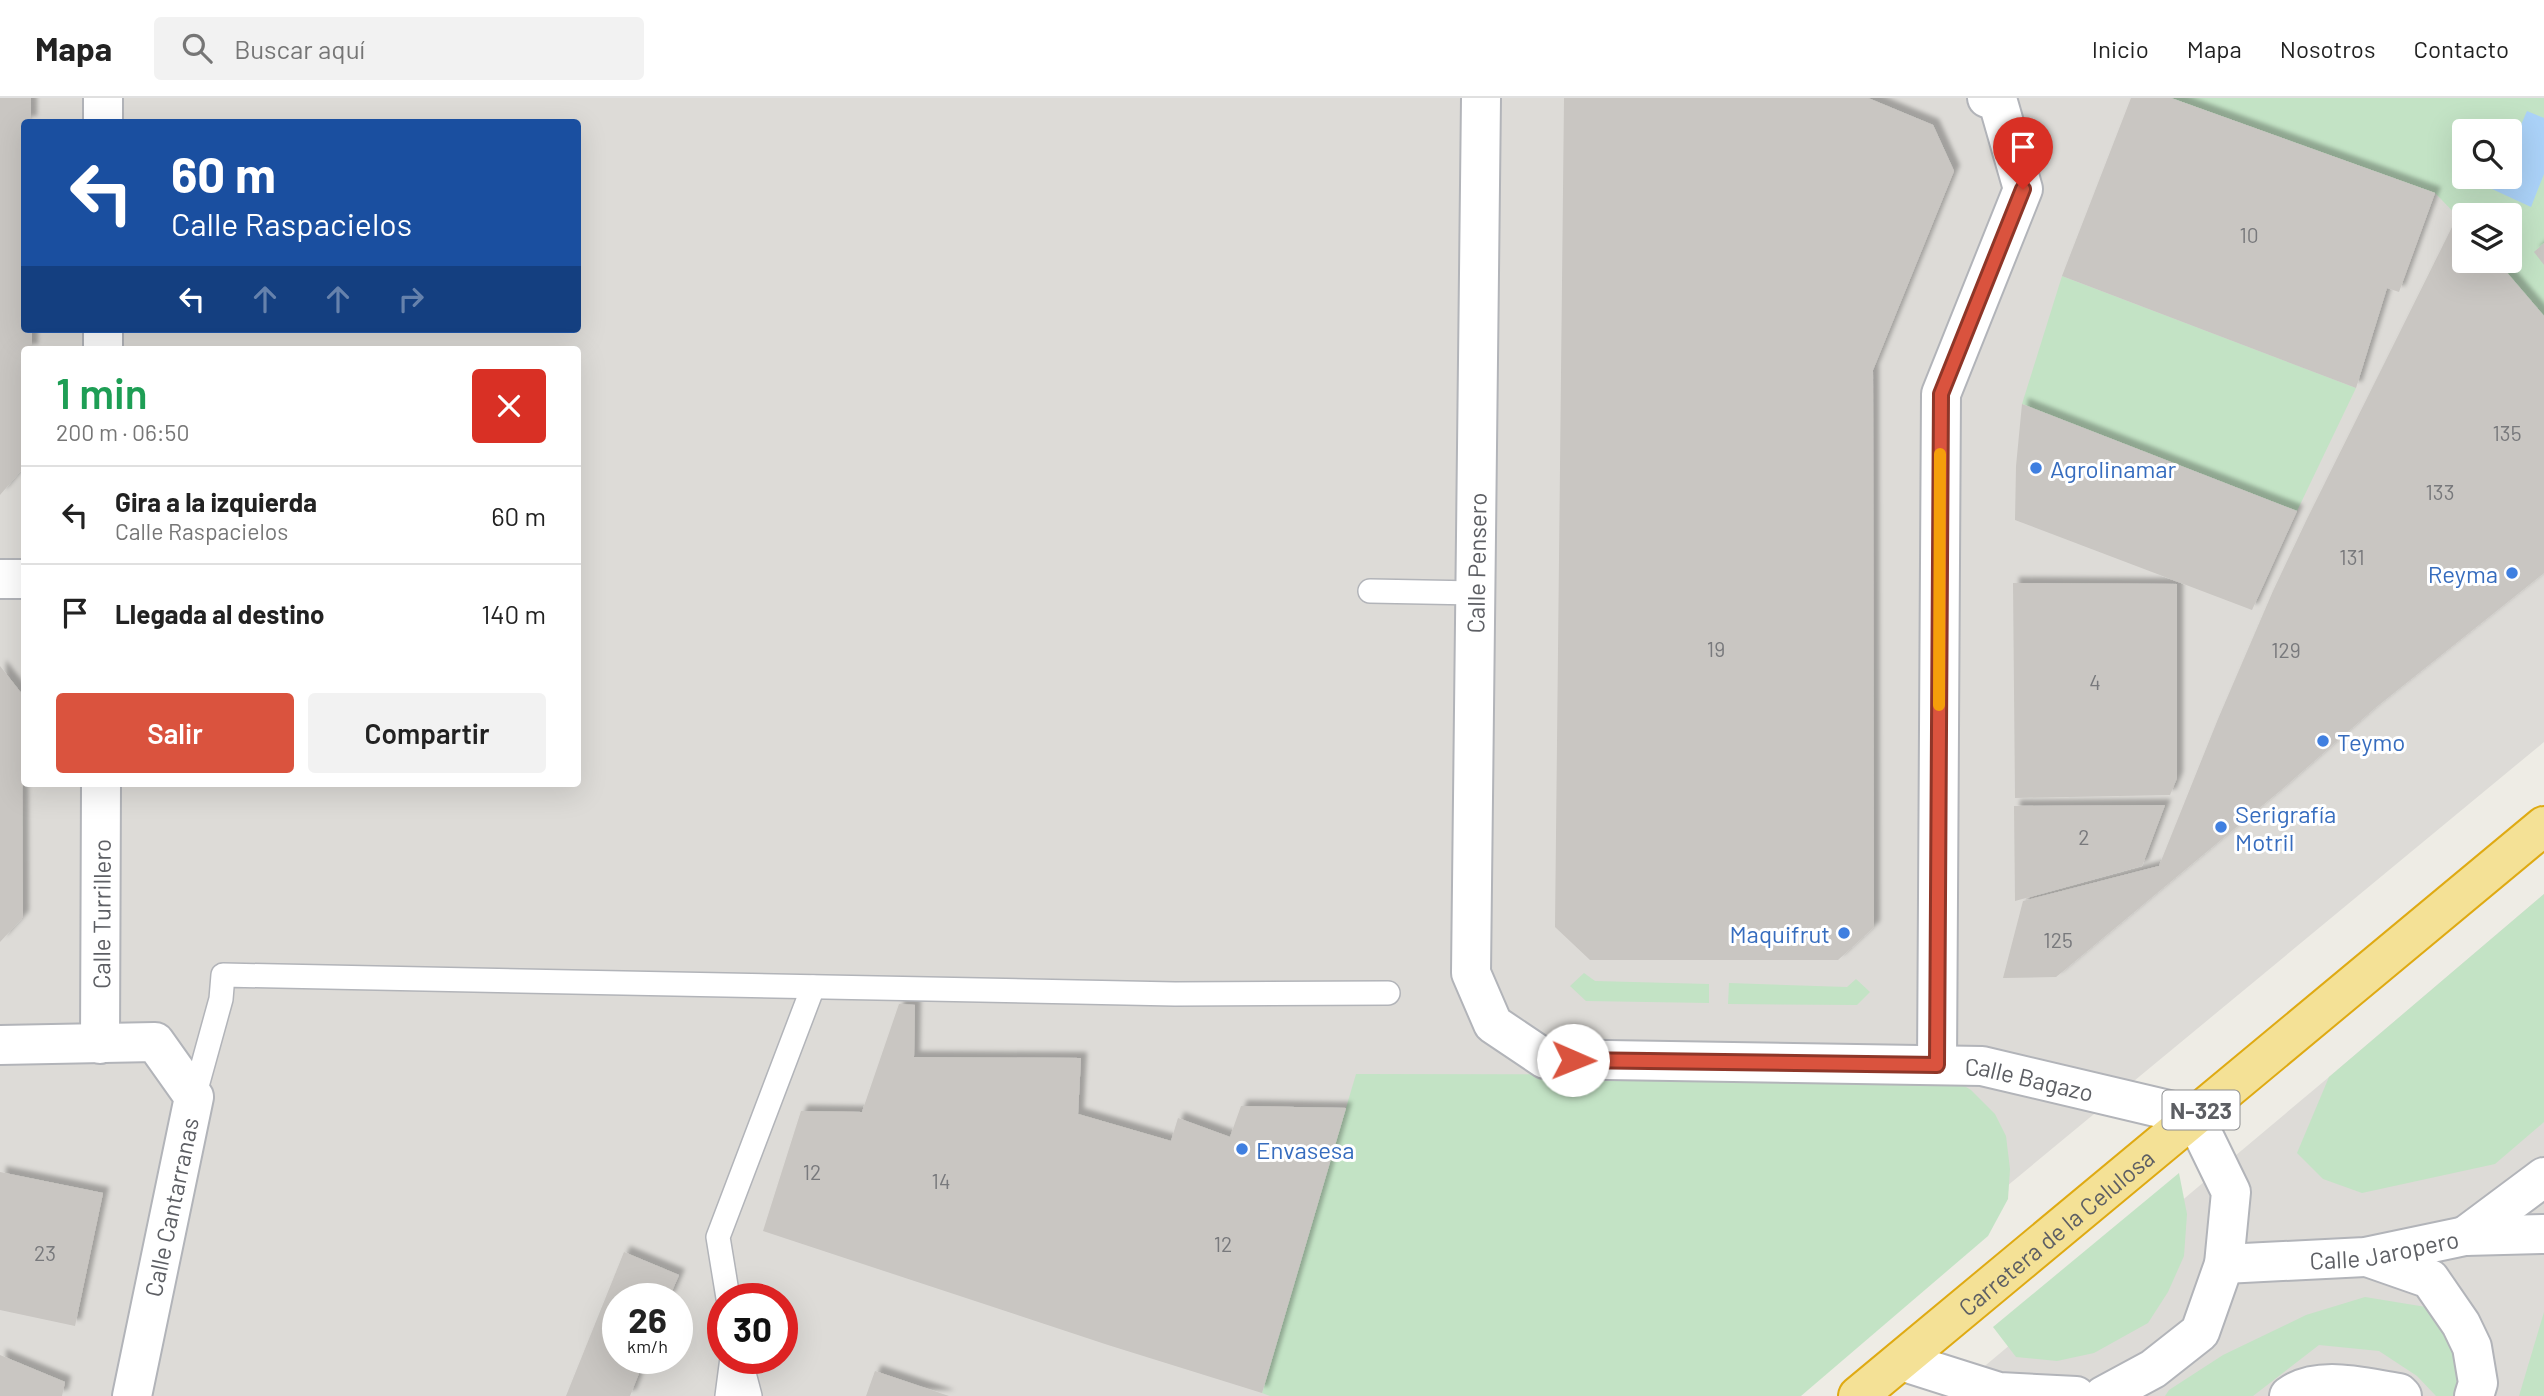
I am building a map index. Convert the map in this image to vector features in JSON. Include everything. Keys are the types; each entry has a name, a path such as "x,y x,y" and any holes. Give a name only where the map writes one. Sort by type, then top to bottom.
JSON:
{"highway":[{"name":"Carretera de la Celulosa","path":"1858,1396 2544,826"}],"street":[{"path":"103,98 103,119"},
{"name":"Calle Pensero","path":"1481,98 1471,973 1493,1024"},
{"path":"1937,1065 1941,394 2023,189 1998,102 1987,98"},
{"path":"0,579 21,579"},
{"name":"Calle Turrillero","path":"100,1044 101,787"},
{"name":"Calle Bagazo","path":"1493,1024 1545,1059 1982,1066 2194,1116"},
{"name":"Calle Cantarranas","path":"100,1044 155,1042 194,1097 132,1396"},
{"path":"0,1045 100,1044"},
{"path":"2103,1396 2153,1369 2200,1332 2224,1264 2231,1192 2194,1116"},
{"path":"2465,1236 2544,1177"},
{"name":"Calle Jaropero","path":"2224,1264 2365,1256 2465,1236 2544,1234"},
{"path":"2365,1256 2430,1279 2461,1324 2472,1347 2478,1383 2474,1396"},
{"path":"1901,1361 1999,1392 2076,1396"},
{"path":"2289,1396 2299,1389 2337,1384 2399,1393 2402,1396"}],"lane":[{"path":"1370,591 1476,593"},
{"path":"194,1097 221,999 223,975 1175,995 1388,993"},
{"path":"726,1283 718,1237 813,987"},
{"path":"727,1396 730,1374"},
{"path":"744,1374 750,1396"}],"shaded area":[{"path":"0,98 2171,98 2435,193 2452,209 2452,273 2522,273 2522,203 2474,203 2494,189 2522,189 2522,119 2544,98 2544,742 2001,1191 1761,1396 0,1396"},
{"path":"2544,894 2544,1396 1949,1396 2329,1077"}],"green space":[{"path":"2171,98 2544,98 2544,316 2507,273 2522,273 2522,203 2452,203 2452,211 2435,193"},
{"path":"2062,276 2356,388 2297,511 2022,404"},
{"path":"2544,894 2544,1122 2495,1164 2362,1193 2323,1179 2297,1153 2329,1077"},
{"path":"1584,973 1595,981 1709,984 1709,1003 1586,1001 1570,986"},
{"path":"1856,979 1870,992 1857,1005 1728,1004 1729,983 1847,987"},
{"path":"1356,1074 1922,1075 1951,1078 1971,1090 1995,1114 2006,1136 2010,1169 2008,1199 1988,1236 1801,1396 1270,1396 1262,1393"},
{"path":"2179,1173 2187,1214 2184,1256 2168,1292 2148,1323 2094,1353 2057,1361 2016,1357 1993,1327"},
{"path":"2365,1297 2426,1307 2448,1337 2457,1359 2459,1383 2456,1396 2436,1396 2417,1376 2379,1351 2319,1345 2253,1396 2165,1396 2169,1390 2223,1355 2306,1315"},
{"path":"2544,1312 2544,1396 2519,1396"}],"water":[{"path":"2527,111 2544,118 2544,174 2531,207 2492,189 2522,189 2522,122"}],"building":[{"path":"0,98 31,98 31,119 21,119 21,333 32,333 32,346 21,346 21,470 0,495"},
{"path":"1564,98 1868,98 1933,125 1954,171 1873,370 1874,927 1838,960 1590,960 1555,927"},
{"path":"2131,98 2171,98 2435,193 2399,292 2387,288 2356,388 2062,276"},
{"path":"2452,227 2452,273 2507,273 2544,316 2544,573 2375,708 2056,977 2003,978 2023,901 2159,866 2218,719 2306,521"},
{"path":"2544,243 2544,265 2534,252"},
{"path":"2022,404 2297,511 2252,610 2015,520 2016,466"},
{"path":"2013,583 2177,584 2177,778 2170,795 2015,798"},
{"path":"0,666 21,693 23,917 0,942"},
{"path":"2165,805 2142,866 2015,901 2014,806"},
{"path":"899,1004 915,1005 914,1057 1081,1058 1078,1114 1171,1141 1178,1118 1230,1137 1241,1106 1346,1108 1262,1393 763,1231 801,1111 862,1112"},
{"path":"0,1172 103,1193 75,1326 0,1310"},
{"path":"624,1252 679,1275 676,1283 612,1283"},
{"path":"602,1307 602,1374 639,1374 630,1396 566,1396"},
{"path":"0,1355 65,1382 62,1396 0,1396"},
{"path":"875,1371 949,1396 866,1396"}],"slow traffic":[{"path":"1939,705 1940,454"}],"place":[{"name":"Agrolinamar","path":"2036,468"},
{"name":"Reyma","path":"2512,573"},
{"name":"Teymo","path":"2323,741"},
{"name":"Serigrafía Motril","path":"2221,827"},
{"name":"Maquifrut","path":"1844,933"},
{"name":"Envasesa","path":"1242,1149"}],"route":[{"path":"1573,1060 1937,1065 1941,394 2023,189"}]}
